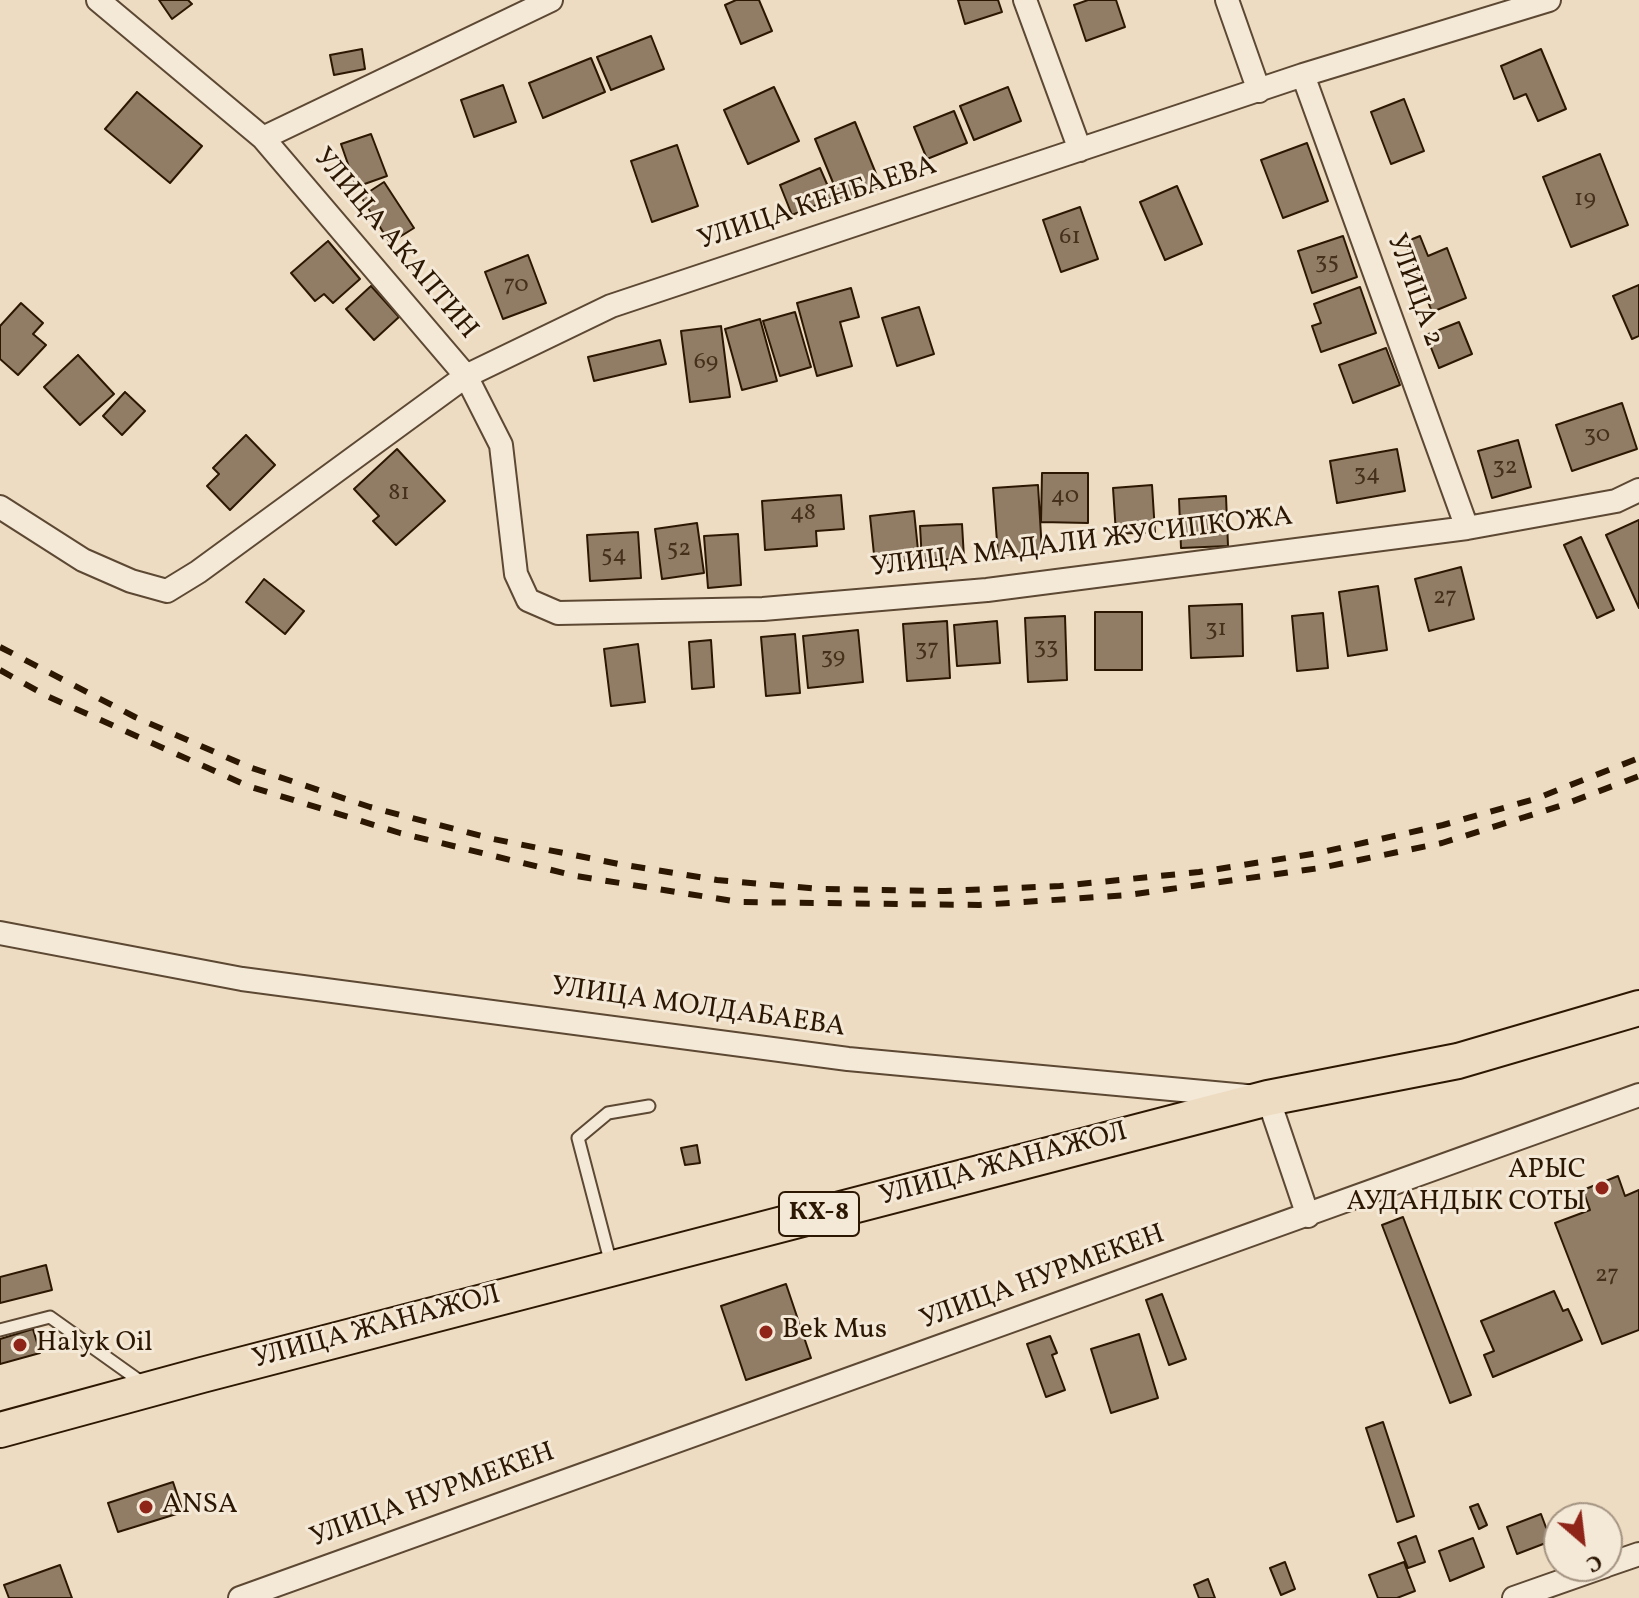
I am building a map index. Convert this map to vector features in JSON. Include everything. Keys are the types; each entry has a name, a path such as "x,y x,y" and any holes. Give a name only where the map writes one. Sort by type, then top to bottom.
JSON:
{"main road":[{"name":"УЛИЦА ЖАНАЖОЛ","path":"0,1430 1268,1098 1458,1061 1639,1008"}],"street":[{"name":"УЛИЦА АКАПТИН","path":"98,0 263,138 466,376 501,445 516,574 528,600"},
{"path":"263,138 551,0"},
{"path":"1025,0 1080,150"},
{"path":"1227,0 1259,91"},
{"name":"УЛИЦА КЕНБАЕВА","path":"0,507 83,560 131,581 167,591 198,572 466,376 611,306 1303,75 1549,0"},
{"name":"УЛИЦА 2","path":"1303,75 1467,528"},
{"name":"УЛИЦА МАДАЛИ ЖУСИПКОЖА","path":"528,600 558,613 763,609 987,590 1467,528 1616,501 1639,490"},
{"name":"УЛИЦА МОЛДАБАЕВА","path":"0,933 242,979 817,1055 1268,1098"},
{"name":"УЛИЦА НУРМЕКЕН","path":"248,1597 1639,1095"},
{"path":"1268,1098 1308,1216"},
{"path":"1514,1598 1560,1582"}],"lane":[{"path":"613,1268 578,1138 608,1113 649,1106"},
{"path":"0,1330 50,1317 151,1389"}],"building":[{"path":"159,0 188,0 192,4 172,19"},
{"path":"736,0 759,0 772,31 741,44 725,5"},
{"path":"958,0 998,0 1002,12 965,24"},
{"path":"1088,0 1116,0 1125,27 1086,41 1074,5"},
{"path":"651,36 664,69 611,90 597,57"},
{"path":"362,49 365,69 334,75 330,55"},
{"path":"1541,49 1566,109 1538,121 1526,94 1514,99 1501,66"},
{"path":"591,58 605,92 543,118 529,83"},
{"path":"503,85 516,122 474,137 461,100"},
{"path":"774,87 799,141 748,164 724,110"},
{"path":"1008,87 1021,121 974,140 960,106"},
{"path":"137,92 202,146 170,183 105,129"},
{"path":"1404,99 1424,151 1391,164 1371,112"},
{"path":"954,111 967,143 927,159 914,127"},
{"path":"855,122 881,186 841,202 815,139"},
{"path":"371,134 387,176 356,187 341,144"},
{"path":"1307,143 1328,201 1283,218 1261,160"},
{"path":"677,145 698,206 652,222 631,161"},
{"path":"1600,154 1628,225 1571,247 1543,177"},
{"path":"820,168 833,198 792,215 780,185"},
{"path":"384,182 414,228 390,243 361,197"},
{"path":"1177,186 1202,244 1165,260 1140,202"},
{"path":"1080,207 1098,259 1061,272 1043,220"},
{"path":"1343,236 1357,277 1312,293 1298,251"},
{"path":"1420,236 1428,256 1447,248 1466,298 1432,312 1405,242"},
{"path":"328,241 360,279 333,303 324,294 315,301 291,273"},
{"path":"528,255 546,303 503,319 485,272"},
{"path":"1639,285 1639,336 1632,339 1613,296"},
{"path":"371,286 399,317 374,340 346,309"},
{"path":"1360,287 1376,333 1321,352 1312,326 1321,323 1314,304"},
{"path":"851,288 859,317 840,322 852,366 817,376 797,303"},
{"path":"21,303 43,323 33,334 46,345 18,375 0,359 0,326"},
{"path":"919,307 934,354 897,366 882,318"},
{"path":"795,312 811,367 780,376 763,321"},
{"path":"760,319 777,381 742,390 725,329"},
{"path":"1459,322 1472,354 1439,368 1426,335"},
{"path":"721,326 730,397 690,402 681,331"},
{"path":"660,340 666,364 594,381 588,357"},
{"path":"1386,348 1400,385 1353,403 1339,365"},
{"path":"78,355 114,394 80,425 44,387"},
{"path":"125,392 145,411 122,435 103,416"},
{"path":"1622,403 1637,449 1572,471 1556,425"},
{"path":"246,435 275,465 230,510 207,486 219,474 213,468"},
{"path":"1518,440 1531,487 1492,498 1478,451"},
{"path":"397,449 445,501 396,545 373,521 379,516 354,489"},
{"path":"1397,449 1405,491 1337,503 1330,461"},
{"path":"1042,473 1088,473 1088,523 1041,522"},
{"path":"1038,485 1042,552 998,555 993,488"},
{"path":"1152,485 1155,532 1116,534 1113,488"},
{"path":"841,495 844,529 816,531 817,546 765,550 762,501"},
{"path":"1226,496 1228,546 1181,548 1179,499"},
{"path":"914,511 919,560 875,564 870,516"},
{"path":"1639,520 1639,608 1606,535"},
{"path":"697,523 704,573 662,579 655,529"},
{"path":"962,524 964,558 922,561 920,526"},
{"path":"638,532 641,578 590,581 587,535"},
{"path":"738,534 741,585 708,588 704,536"},
{"path":"1581,537 1614,610 1597,618 1564,545"},
{"path":"1461,567 1474,619 1429,631 1415,579"},
{"path":"264,579 304,611 285,634 246,602"},
{"path":"1378,586 1387,650 1348,656 1339,592"},
{"path":"1242,604 1243,656 1191,658 1189,606"},
{"path":"1095,612 1142,612 1142,670 1095,670"},
{"path":"1323,613 1328,668 1297,671 1292,616"},
{"path":"1065,616 1067,680 1028,682 1025,618"},
{"path":"947,621 950,678 907,681 903,624"},
{"path":"997,621 1000,663 957,666 954,625"},
{"path":"858,630 863,682 808,688 803,636"},
{"path":"795,634 800,693 766,696 761,637"},
{"path":"711,640 714,687 692,689 689,642"},
{"path":"638,644 645,702 611,706 604,649"},
{"path":"697,1145 700,1163 685,1165 681,1148"},
{"path":"1618,1176 1625,1196 1639,1190 1639,1330 1602,1344 1555,1223 1590,1210 1583,1190"},
{"path":"1403,1217 1471,1395 1450,1403 1382,1225"},
{"path":"46,1265 52,1290 0,1303 0,1277"},
{"name":"Bek Mus","path":"786,1284 811,1358 746,1380 721,1306"},
{"path":"1554,1291 1563,1311 1568,1309 1582,1340 1493,1377 1484,1355 1494,1351 1481,1321"},
{"path":"1162,1294 1186,1359 1169,1365 1146,1300"},
{"path":"33,1329 40,1353 0,1364 0,1339"},
{"path":"1139,1334 1158,1398 1111,1413 1091,1349"},
{"path":"1050,1336 1057,1353 1052,1355 1065,1390 1046,1397 1027,1344"},
{"path":"1383,1422 1414,1516 1397,1522 1366,1428"},
{"name":"ANSA","path":"173,1482 183,1512 118,1532 108,1503"},
{"path":"1478,1504 1487,1525 1479,1529 1470,1507"},
{"path":"1541,1514 1543,1544 1517,1554 1507,1527"},
{"path":"1416,1536 1425,1562 1408,1568 1398,1543"},
{"path":"1473,1538 1484,1567 1450,1581 1439,1551"},
{"path":"1285,1562 1295,1589 1281,1595 1270,1568"},
{"path":"1404,1562 1415,1591 1397,1598 1378,1598 1369,1575"},
{"path":"60,1565 72,1598 9,1598 4,1585"},
{"path":"1208,1579 1215,1598 1199,1598 1194,1585"}],"railway":[{"path":"0,647 135,717 249,767 370,807 493,839 619,864 717,880 820,889 945,891 1060,886 1199,872 1318,853 1443,825 1535,799 1639,758"},
{"path":"0,670 47,696 248,786 400,833 576,876 739,902 979,905 1128,895 1320,868 1442,843 1563,805 1639,776"}],"place":[{"name":"АРЫС АУДАНДЫК СОТЫ","path":"1602,1188"},
{"name":"Bek Mus","path":"766,1332"},
{"name":"Halyk Oil","path":"20,1345"},
{"name":"ANSA","path":"146,1507"}]}
